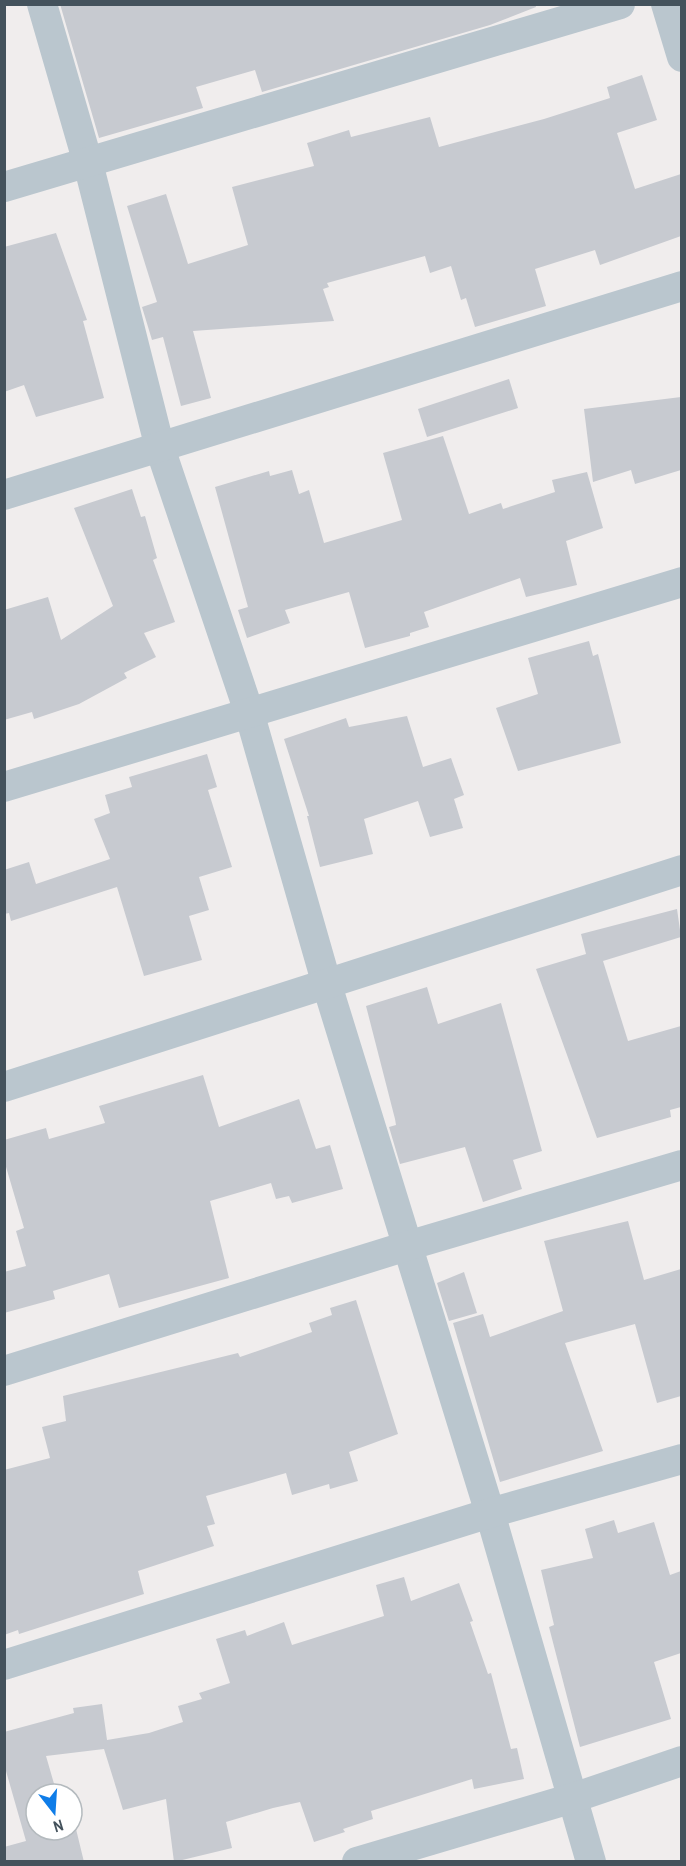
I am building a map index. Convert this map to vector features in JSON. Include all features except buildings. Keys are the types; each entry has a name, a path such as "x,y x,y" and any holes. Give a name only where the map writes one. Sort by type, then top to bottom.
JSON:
{"street":[{"path":"42,4 88,163 160,448 249,712 327,985 490,1513 591,1862"},
{"path":"4,187 620,4"},
{"path":"666,4 681,57"},
{"path":"4,495 681,286"},
{"path":"4,787 681,582"},
{"path":"4,1087 681,870"},
{"path":"4,1371 407,1246 681,1165"},
{"path":"4,1665 490,1513 681,1459"},
{"path":"357,1862 573,1798 681,1761"}]}
